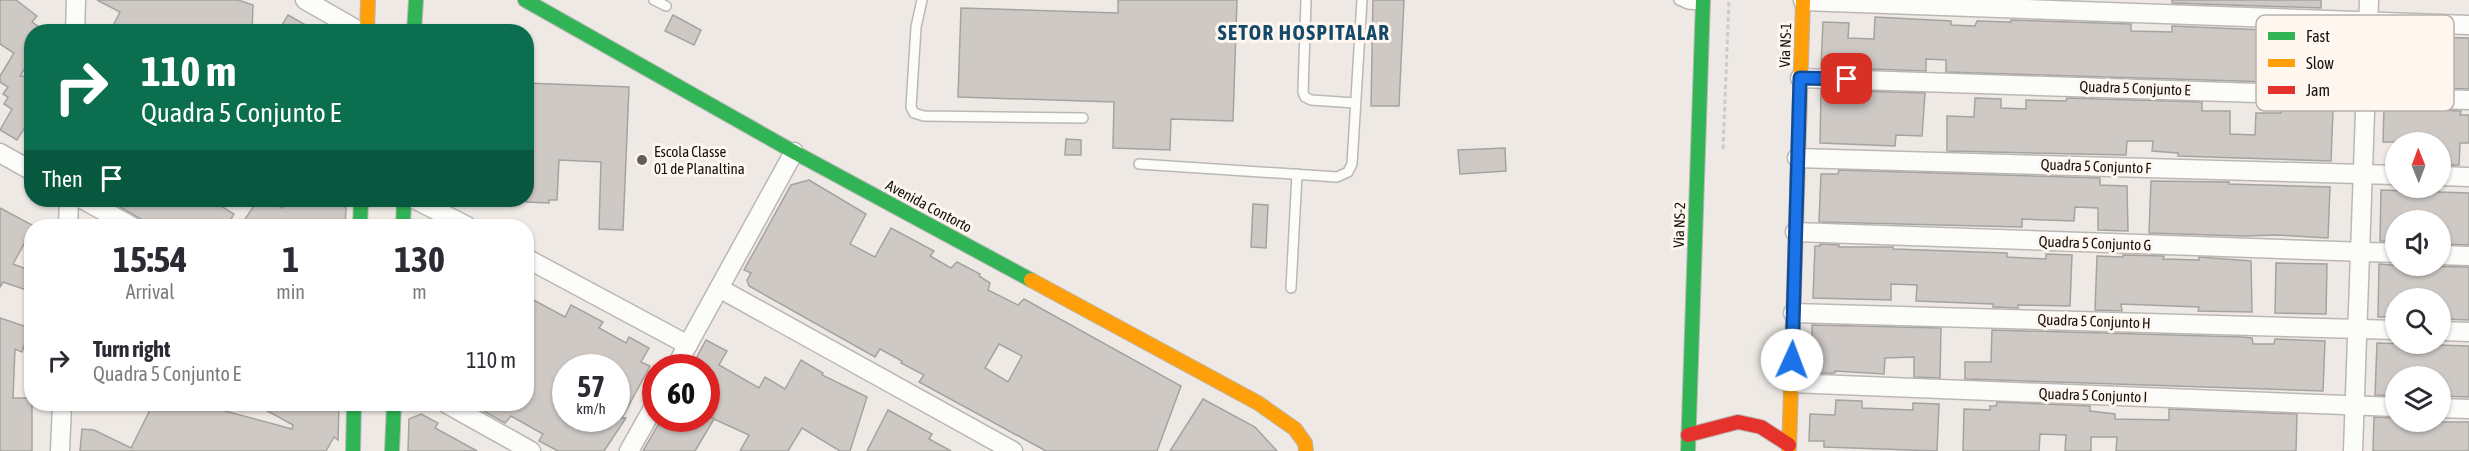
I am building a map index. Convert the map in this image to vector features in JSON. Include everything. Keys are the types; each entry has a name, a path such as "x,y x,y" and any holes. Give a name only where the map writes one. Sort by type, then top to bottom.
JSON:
{"street":[{"path":"75,24 76,0"},
{"path":"305,0 347,24"},
{"path":"368,24 369,0"},
{"path":"414,24 416,0"},
{"name":"Avenida Contorto","path":"525,0 794,152 1258,403 1295,430 1306,446 1306,451"},
{"path":"2368,15 2369,0"},
{"path":"1803,1 2256,18"},
{"name":"Via NS-1","path":"1789,448 1803,1"},
{"name":"Via NS-2","path":"1688,451 1703,2"},
{"path":"2454,25 2469,25"},
{"name":"Quadra 5 Conjunto E","path":"1800,78 2256,93"},
{"name":"Quadra 5 Conjunto E","path":"2454,99 2469,100"},
{"path":"2353,451 2364,111"},
{"path":"683,354 794,152"},
{"path":"0,153 24,166"},
{"name":"Quadra 5 Conjunto F","path":"1797,158 2385,175"},
{"path":"2451,176 2469,177"},
{"path":"97,207 118,219"},
{"path":"407,210 441,219"},
{"name":"Quadra 5 Conjunto G","path":"1795,232 2385,253"},
{"path":"2451,255 2469,256"},
{"path":"534,262 688,345"},
{"path":"719,288 1013,451"},
{"name":"Quadra 5 Conjunto H","path":"1793,313 2385,329"},
{"path":"2451,331 2469,332"},
{"name":"Quadra 5 Conjunto I","path":"1791,383 2385,407"},
{"path":"2451,409 2469,410"},
{"path":"60,451 62,411"},
{"path":"353,451 354,411"},
{"path":"392,451 394,411"},
{"path":"460,411 531,451"},
{"path":"1688,435 1738,422 1761,427 1789,448"},
{"path":"629,451 642,428"}],"lane":[{"path":"654,0 666,6"},
{"path":"922,0 916,27 911,107 914,113 924,116 1083,118"},
{"path":"1306,0 1303,92 1305,97 1311,100 1355,103"},
{"path":"1140,164 1337,177 1348,172 1352,164 1362,0"},
{"path":"1679,0 1688,4 1703,2"},
{"path":"1291,288 1297,174"}],"building":[{"path":"0,0 16,0 37,16 32,22 35,24 24,24 24,70 20,76 24,76 24,129 17,140 0,130 12,109 4,104 8,97 3,94 8,87 0,82 0,76 14,53 0,44"},
{"path":"97,0 238,0 253,5 252,24 114,24 120,12"},
{"path":"1118,0 1237,0 1233,121 1171,119 1170,150 1113,148 1114,102 958,97 961,8 1118,13"},
{"path":"1373,0 1404,0 1399,106 1371,106"},
{"path":"2172,0 2321,0 2321,8 2172,3"},
{"path":"288,15 304,24 283,24"},
{"path":"673,15 701,30 694,45 665,31"},
{"path":"1875,17 1951,21 1951,25 1975,26 1977,21 2011,22 2011,20 2131,24 2131,31 2172,32 2172,26 2256,30 2256,82 1946,72 1946,60 1926,59 1926,71 1821,67 1823,22 1849,23 1848,38 1874,39"},
{"path":"2454,38 2469,38 2469,89 2454,88"},
{"path":"534,83 629,87 623,230 599,229 601,162 559,160 557,200 549,200 549,203 534,202"},
{"path":"1821,90 1925,93 1922,136 1896,135 1895,146 1820,143"},
{"path":"1975,98 2001,99 2001,108 2026,109 2026,100 2066,101 2067,98 2202,102 2202,111 2230,111 2230,134 2255,135 2256,113 2333,111 2331,161 2178,156 2178,153 2152,151 2153,141 2127,141 2126,155 1947,151 1947,116 1974,117"},
{"path":"2384,111 2461,111 2460,115 2469,115 2469,143 2460,143 2459,165 2451,165 2451,132 2385,132 2385,142 2383,142"},
{"path":"1066,139 1081,140 1081,155 1065,155"},
{"path":"1505,148 1506,171 1460,174 1458,150"},
{"path":"1839,170 2100,178 2100,185 2127,186 2128,231 2098,230 2098,208 2075,207 2074,221 2022,219 2022,227 1819,222 1821,174 1838,174"},
{"path":"809,180 866,214 850,244 875,257 891,228 934,251 930,256 951,268 957,262 980,274 979,276 990,283 988,290 1018,305 1024,299 1181,386 1157,451 1046,451 919,382 924,375 901,363 902,361 880,349 875,357 749,286 747,280 751,273 744,270 791,185","holes":["999,344 1022,356 1008,382 985,368"]},
{"path":"2151,181 2330,187 2328,238 2149,233"},
{"path":"2381,190 2385,190 2385,198 2451,198 2451,192 2469,193 2469,245 2451,244 2451,210 2385,210 2385,241 2380,241"},
{"path":"1253,204 1268,205 1266,248 1251,247"},
{"path":"120,207 222,207 234,214 231,219 141,219"},
{"path":"253,207 346,208 345,219 245,219"},
{"path":"0,208 24,221 24,244 13,264 24,268 24,289 3,282 0,287"},
{"path":"1820,244 1839,245 1839,247 1893,247 1893,249 2007,253 2007,257 2046,259 2046,254 2072,255 2070,306 2018,305 2018,308 1993,307 1993,304 1916,301 1917,285 1891,284 1891,300 1813,298 1815,246 1820,246"},
{"path":"2123,255 2164,256 2163,259 2199,260 2199,257 2251,261 2252,312 2198,311 2199,307 2121,304 2122,311 2095,310 2097,256 2123,257"},
{"path":"2276,263 2327,264 2326,314 2275,313"},
{"path":"2379,264 2385,264 2385,276 2451,276 2451,267 2469,267 2469,320 2451,319 2451,288 2385,288 2385,317 2378,317"},
{"path":"534,300 565,317 571,305 603,322 599,328 626,343 629,337 649,348 646,354 642,354 642,381 630,403 630,354 552,354 552,432 617,432 604,451 558,451 539,441 543,434 511,416 505,423 484,411 534,411"},
{"path":"0,318 24,326 22,352 15,349 13,398 24,398 24,411 32,411 32,451 0,451"},
{"path":"1812,325 1941,328 1940,378 1914,377 1914,357 1885,358 1884,374 1835,371 1835,373 1814,373 1815,343 1812,342"},
{"path":"1992,330 2243,337 2252,338 2253,344 2274,344 2275,339 2325,341 2323,391 1965,379 1965,362 1991,362"},
{"path":"706,340 727,351 720,363 720,354 698,354"},
{"path":"2377,343 2385,343 2385,354 2451,354 2451,345 2469,346 2469,397 2451,396 2451,366 2385,366 2385,395 2375,395"},
{"path":"801,360 823,373 822,375 867,397 850,451 840,451 802,428 788,451 740,451 749,435 720,422 720,366 759,388 765,377 785,389"},
{"path":"1203,399 1255,427 1277,451 1170,451"},
{"path":"1836,400 1862,401 1862,408 1913,410 1913,403 1939,404 1937,451 1824,447 1824,441 1809,441 1810,414 1835,415"},
{"path":"1997,402 2090,406 2090,411 2115,414 2115,419 2169,420 2169,409 2297,414 2296,451 2116,451 2117,437 2091,437 2091,451 2065,451 2066,435 2040,434 2039,451 1963,451 1964,409 1990,410 1990,406 1996,406"},
{"path":"888,410 932,434 929,439 951,451 867,451"},
{"path":"150,411 225,411 292,429 293,425 268,411 339,411 338,440 334,437 326,451 80,451 82,429 94,430 131,448"},
{"path":"421,414 438,423 435,428 477,451 408,451 409,419"},
{"path":"2374,417 2385,418 2385,432 2451,432 2451,422 2469,422 2469,451 2373,451"},
{"path":"654,432 706,432 695,451 643,451"}],"traffic: fast":[{"path":"414,24 416,0"},
{"path":"525,0 794,152 1031,280"},
{"path":"1688,451 1703,0"},
{"path":"360,219 361,207"},
{"path":"403,219 404,207"},
{"path":"353,451 354,411"},
{"path":"392,451 394,411"}],"traffic: slow":[{"path":"367,24 368,0"},
{"path":"1789,451 1803,0"},
{"path":"1031,280 1258,403 1295,429 1305,443 1306,451"}],"traffic: jam":[{"path":"1688,435 1738,422 1761,427 1789,445"}],"place":[{"name":"Escola Classe 01 de Planaltina","path":"642,160"}],"district":[{"name":"SETOR HOSPITALAR","path":"1304,32"}],"route":[{"path":"1792,360 1800,78 1847,79"}]}
